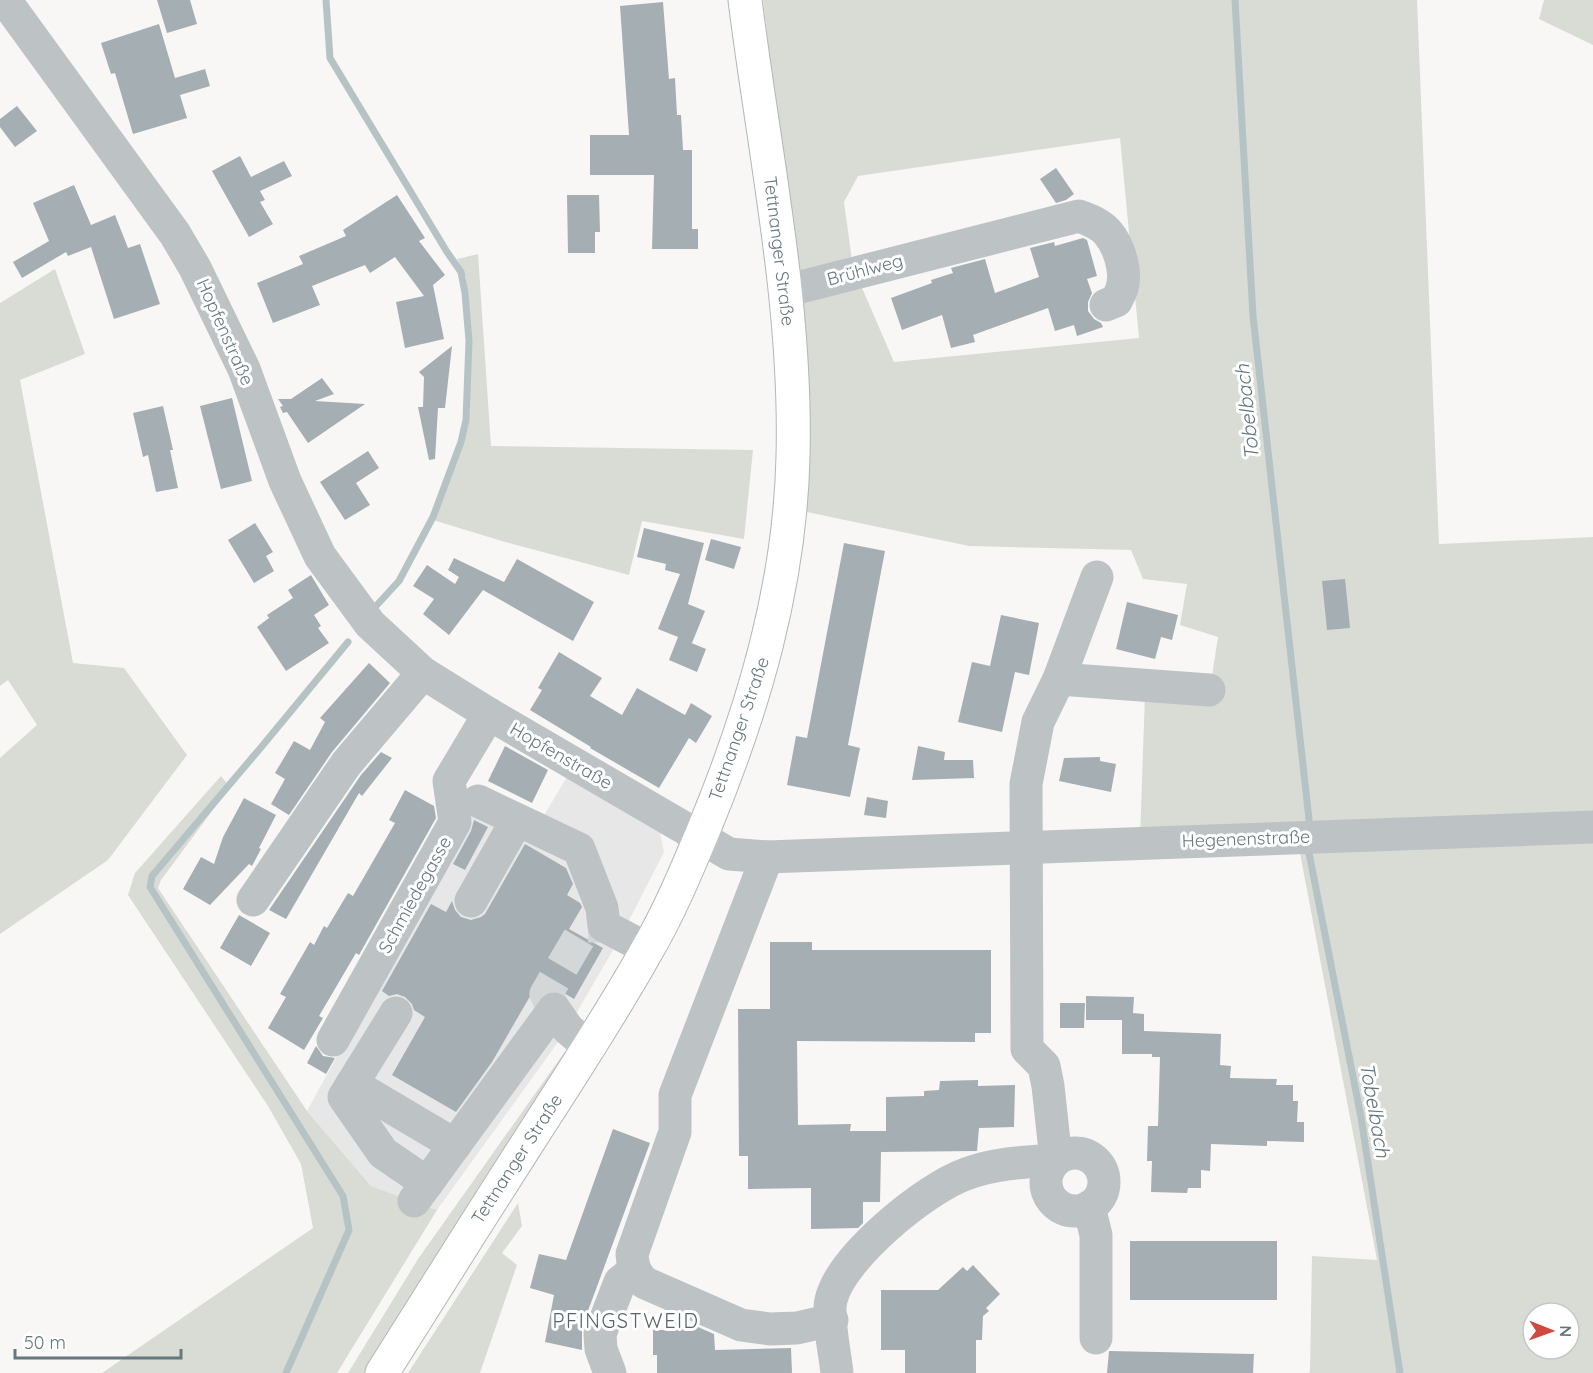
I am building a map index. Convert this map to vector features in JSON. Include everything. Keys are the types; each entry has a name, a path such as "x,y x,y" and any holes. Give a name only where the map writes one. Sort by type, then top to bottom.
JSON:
{"main road":[{"name":"Tettnanger Straße","path":"382,1373 589,1047 648,949 700,839 725,778 748,712 770,635 780,583 793,459 791,349 744,0"}],"street":[{"name":"Hopfenstraße","path":"5,0 175,234 195,268 244,369 285,481 320,556 370,624 423,673 700,839"},
{"name":"Brühlweg","path":"785,291 1079,216 1095,222 1108,232 1119,255 1123,272 1122,288 1116,301 1106,305"},
{"path":"1096,1338 1096,1234 1089,1207 1078,1211 1067,1210 1050,1196 1046,1185 1047,1174 1056,1160 1048,1086 1044,1066 1027,1049 1026,784 1038,722 1059,679 1097,577"},
{"path":"253,900 346,764 423,673"},
{"path":"1059,679 1209,690"},
{"name":"Schmiedegasse","path":"333,1040 455,822 449,781 489,714"},
{"path":"478,801 579,849 602,908 603,926 648,949"},
{"path":"471,901 517,820"},
{"name":"Hegenenstraße","path":"700,839 729,854 767,857 1027,850 1209,840 1593,827"},
{"path":"767,857 675,1095 675,1132 632,1254 634,1270 645,1283 741,1325 770,1329 797,1328 832,1320"},
{"path":"396,1014 344,1097 383,1153 421,1192 554,1009 568,1029 589,1047"},
{"path":"352,1084 455,1145"},
{"path":"837,1373 831,1301 838,1282 849,1266 880,1233 927,1194 960,1176 997,1165 1056,1160"},
{"path":"610,1373 601,1349 600,1334 620,1282 634,1270"}],"shaded area":[{"path":"763,0 1417,0 1439,544 1593,537 1593,817 1140,838 1145,694 1208,702 1218,637 1180,625 1187,584 1143,579 1131,550 969,546 802,511 798,307","holes":["1120,138 1139,338 894,362 853,267 844,202 858,176"]},
{"path":"1544,0 1593,0 1593,45 1539,19"},
{"path":"478,254 491,446 753,450 744,539 642,521 629,575 433,520 465,437 469,399 471,342 466,277 457,259"},
{"path":"55,269 85,354 20,380 73,663 124,668 187,755 108,860 0,934 0,758 37,725 8,680 0,686 0,303"},
{"path":"570,772 658,823 664,852 620,938 566,1031 437,1210 371,1186 307,1111 479,797 537,827"},
{"path":"221,776 230,787 161,880 158,888 307,1111 371,1186 437,1210 337,1373 102,1373 313,1228 301,1164 268,1106 128,895 135,873"},
{"path":"1593,836 1593,1373 1309,1373 1312,1256 1377,1260 1299,848"},
{"path":"566,1050 501,1160 367,1373 348,1373 418,1259"},
{"path":"518,1203 522,1226 502,1253 517,1265 480,1373 408,1373"}],"building":[{"path":"157,0 190,0 197,24 167,33"},
{"path":"663,2 669,79 675,78 677,115 681,115 683,150 692,150 692,229 698,229 698,249 652,249 654,175 590,175 590,135 629,135 620,6"},
{"path":"159,24 175,78 205,69 210,86 180,95 187,118 133,134 115,73 111,74 101,43"},
{"path":"17,106 37,131 15,147 0,127 0,119"},
{"path":"240,156 251,177 284,161 292,176 260,191 265,200 260,202 273,224 249,237 212,171"},
{"path":"1056,168 1074,194 1056,203 1040,179"},
{"path":"74,185 91,225 115,215 128,248 140,244 160,304 114,319 91,247 68,256 66,252 22,278 13,262 49,241 33,203"},
{"path":"397,195 425,238 419,241 445,275 433,285 444,339 405,348 396,302 424,296 395,257 370,273 365,265 312,286 320,305 273,323 257,283 303,264 299,256 346,236 343,230"},
{"path":"567,195 599,195 600,232 595,232 595,253 568,253"},
{"path":"1083,238 1087,240 1097,276 1087,279 1092,293 1088,302 1088,311 1103,327 1077,336 1074,325 1055,331 1048,308 973,335 975,342 951,348 942,315 902,330 891,298 953,273 951,268 985,259 995,293 1039,277 1030,248 1054,242 1055,246"},
{"path":"452,346 445,408 438,408 435,459 429,460 418,407 423,407 424,377 419,372"},
{"path":"322,378 334,394 315,401 365,404 308,443 287,412 283,413 280,407 283,406 278,399 291,399"},
{"path":"232,398 252,481 221,489 200,406"},
{"path":"163,406 173,450 170,450 178,488 156,492 148,455 143,457 133,413"},
{"path":"368,451 379,468 356,483 370,505 345,520 320,482"},
{"path":"255,523 273,552 266,556 274,571 254,583 228,540"},
{"path":"644,528 704,543 688,604 705,611 692,643 689,642 706,649 697,672 669,660 678,637 658,629 680,574 665,570 666,564 637,557"},
{"path":"711,539 741,547 734,569 705,560"},
{"path":"844,543 885,551 848,745 860,748 850,797 787,785 796,736 807,738"},
{"path":"454,558 504,582 517,559 594,602 573,641 483,590 449,635 423,614 434,599 413,586 427,565 455,584 459,577 448,570"},
{"path":"311,575 329,605 314,615 321,626 318,628 329,643 286,671 257,627 269,618 267,615 293,598 288,590"},
{"path":"1345,579 1350,628 1327,630 1322,581"},
{"path":"1127,602 1178,615 1172,640 1161,637 1155,659 1116,649"},
{"path":"1001,615 1039,623 1029,675 1015,672 1002,732 958,722 972,662 990,666"},
{"path":"559,652 602,678 590,696 622,715 637,688 685,715 691,703 712,716 696,743 689,738 659,788 530,710 542,690 538,688"},
{"path":"369,663 390,683 332,752 289,815 271,804 285,779 275,773 294,741 310,750 325,722 320,718"},
{"path":"505,746 548,770 532,803 488,781"},
{"path":"918,746 945,752 944,760 973,760 974,778 912,780"},
{"path":"381,752 392,758 362,796 359,793 286,919 269,910 361,775"},
{"path":"1100,757 1100,761 1116,764 1111,792 1059,781 1064,758"},
{"path":"405,790 434,806 436,818 359,955 356,953 319,1016 323,1018 304,1050 268,1028 286,997 280,994 310,942 314,945 324,926 327,928 348,893 353,896 395,823 389,820"},
{"path":"867,797 888,801 886,818 864,815"},
{"path":"244,798 276,815 252,866 249,864 210,905 183,889 201,857 214,864 223,837"},
{"path":"474,820 488,827 465,870 453,864 471,831"},
{"path":"525,844 566,868 573,884 567,895 580,903 582,907 569,929 603,948 574,999 540,979 492,1062 456,1112 392,1075 425,1017 414,1010 405,997 397,994 389,996 382,991 431,904 446,912 452,901 461,917 471,920 481,917 485,914"},
{"path":"239,915 270,933 251,966 220,948"},
{"path":"770,942 812,942 812,950 991,950 991,1033 975,1033 975,1042 797,1041 798,1125 851,1124 850,1131 886,1131 886,1097 924,1096 924,1091 939,1090 940,1081 978,1080 978,1086 1015,1085 1014,1127 979,1128 977,1151 881,1152 880,1202 863,1202 863,1223 858,1228 811,1229 811,1188 748,1189 748,1156 739,1156 738,1009 770,1009"},
{"path":"1086,996 1134,997 1133,1013 1144,1014 1144,1031 1221,1034 1220,1065 1231,1066 1230,1078 1277,1079 1276,1085 1293,1085 1293,1101 1298,1101 1297,1122 1304,1122 1304,1142 1267,1141 1267,1146 1211,1144 1210,1171 1201,1170 1201,1188 1188,1188 1187,1193 1151,1192 1152,1161 1147,1161 1148,1126 1158,1126 1160,1057 1152,1057 1152,1054 1122,1054 1122,1020 1086,1020"},
{"path":"1060,1003 1085,1003 1084,1028 1060,1028"},
{"path":"316,1046 323,1056 335,1058 326,1074 307,1063"},
{"path":"613,1129 650,1143 582,1327 582,1350 545,1342 554,1295 530,1288 539,1254 566,1260"},
{"path":"1130,1241 1277,1241 1277,1300 1130,1300"},
{"path":"973,1265 1000,1294 986,1308 989,1311 983,1316 982,1340 976,1340 976,1373 905,1373 905,1350 881,1350 881,1290 938,1290 963,1267 967,1271"},
{"path":"681,1319 690,1323 690,1327 698,1327 714,1334 715,1350 791,1348 792,1373 657,1373 657,1355 653,1355 653,1330 666,1330 666,1320"},
{"path":"1109,1351 1254,1354 1253,1373 1107,1373"}],"waterway":[{"path":"326,0 330,58 461,272 469,341 466,420 461,442 433,517 399,581 376,606"},
{"name":"Tobelbach","path":"1235,0 1253,316 1309,819"},
{"path":"286,1373 349,1230 343,1196 150,887 152,876 348,642"},
{"name":"Tobelbach","path":"1309,853 1361,1117 1400,1373"}],"tunnel":[{"path":"554,1009 546,994 586,926 604,926"}],"district":[{"name":"PFINGSTWEID","path":"626,1321"}]}
